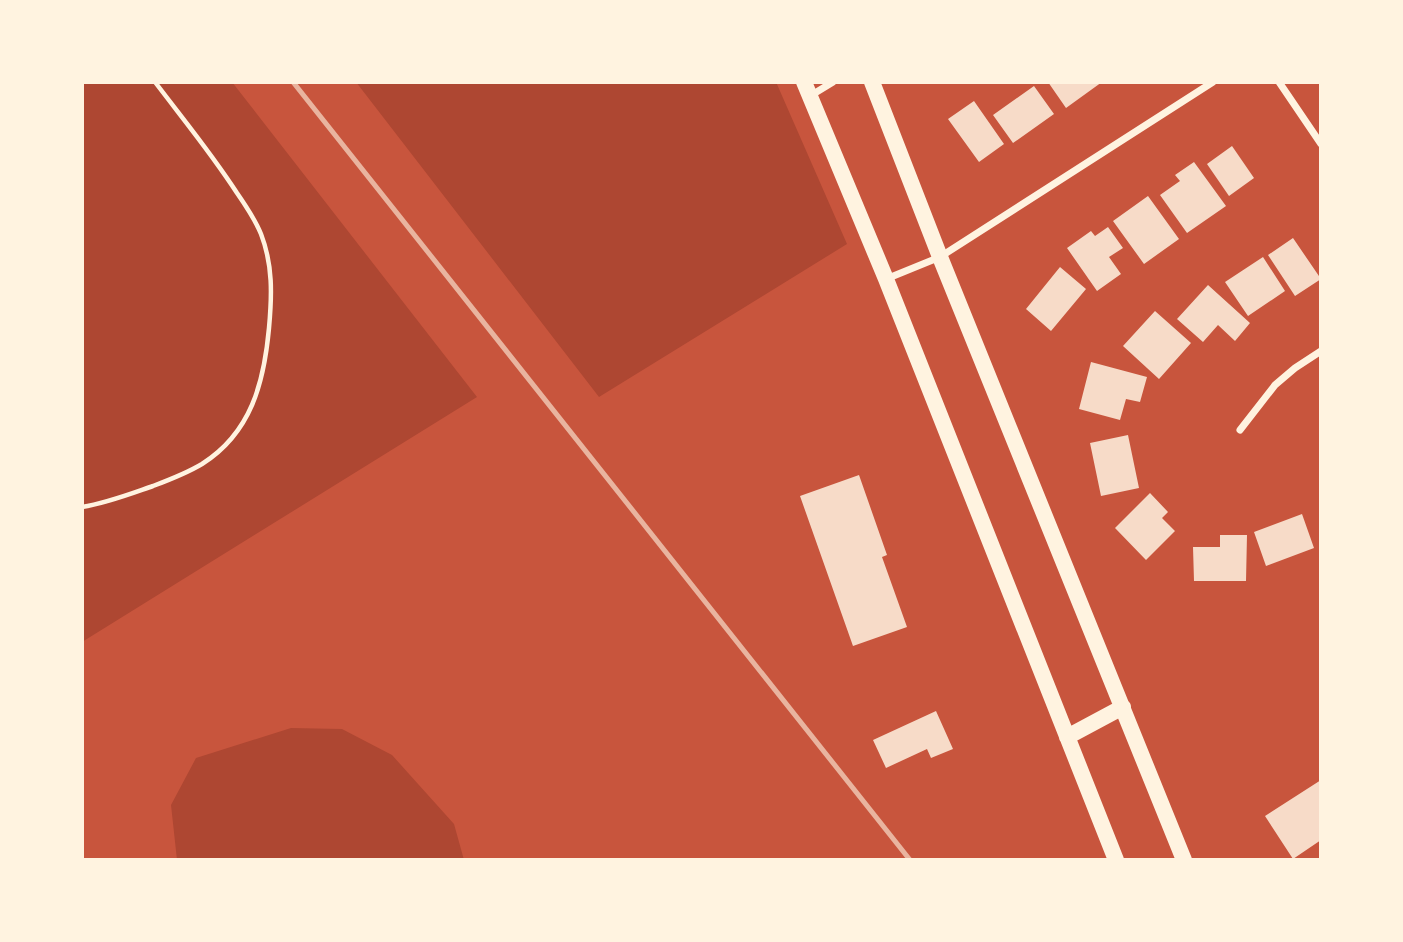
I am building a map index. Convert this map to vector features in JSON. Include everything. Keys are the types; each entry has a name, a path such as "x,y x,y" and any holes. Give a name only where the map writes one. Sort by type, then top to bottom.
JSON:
{"main road":[{"path":"872,82 1184,860"},
{"path":"806,89 886,279 1116,860"},
{"path":"1067,737 1123,707"}],"street":[{"path":"806,89 833,82"},
{"path":"886,279 940,257 1213,82"},
{"path":"1279,82 1321,144"},
{"path":"1240,430 1275,385 1321,351"}],"path":[{"path":"82,507 128,495 200,466 233,438 257,395 264,370 272,279 260,232 225,174 155,82"}],"shaded area":[{"path":"82,82 232,82 477,397 82,642"},
{"path":"356,82 776,82 847,244 599,397"},
{"path":"291,728 342,729 392,755 454,824 464,860 177,860 171,805 196,758"}],"building":[{"path":"1048,82 1102,82 1066,108"},
{"path":"1034,86 1054,114 1013,143 993,115"},
{"path":"974,101 1004,144 979,162 948,119"},
{"path":"1232,146 1254,178 1229,196 1207,164"},
{"path":"1194,162 1226,206 1187,233 1160,195 1180,181 1175,175"},
{"path":"1148,196 1179,239 1144,264 1113,221"},
{"path":"1108,227 1123,248 1109,257 1121,274 1097,291 1067,248 1091,231 1095,236"},
{"path":"1293,238 1321,279 1295,296 1268,255"},
{"path":"1263,257 1285,291 1248,316 1225,282"},
{"path":"1060,267 1086,289 1051,331 1026,309"},
{"path":"1208,285 1250,323 1235,341 1218,325 1203,342 1177,319"},
{"path":"1155,311 1191,343 1159,379 1123,346"},
{"path":"1091,362 1147,377 1140,402 1126,399 1120,420 1079,409"},
{"path":"1128,435 1139,488 1101,496 1090,443"},
{"path":"859,475 887,555 882,557 907,627 853,646 800,496"},
{"path":"1150,493 1168,512 1162,518 1175,531 1146,560 1115,528"},
{"path":"1302,514 1314,548 1266,566 1254,532"},
{"path":"1220,535 1247,535 1246,581 1194,581 1193,547 1220,547"},
{"path":"936,711 953,749 931,758 927,749 886,768 873,740"},
{"path":"1321,780 1321,840 1293,859 1265,816"}],"railway":[{"path":"293,82 910,860"}]}
